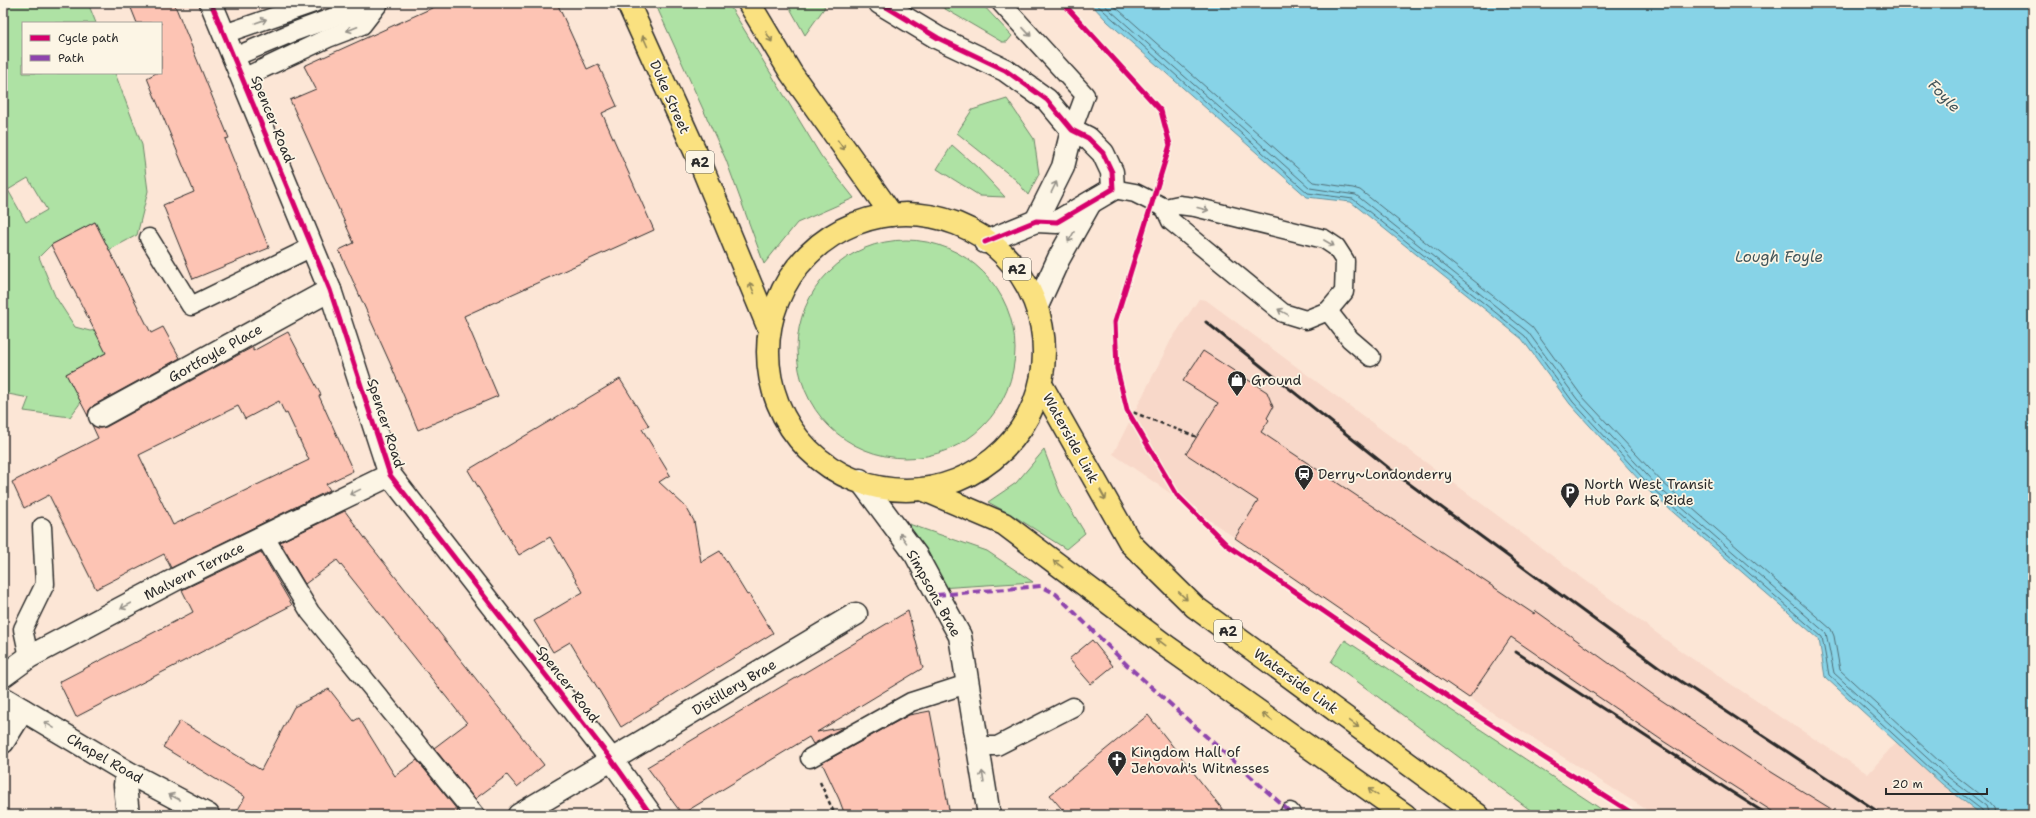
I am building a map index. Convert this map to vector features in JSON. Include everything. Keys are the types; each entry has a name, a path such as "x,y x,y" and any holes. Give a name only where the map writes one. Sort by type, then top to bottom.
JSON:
{"highway":[{"name":"Duke Street","path":"628,3 700,162 767,324"},
{"path":"749,3 791,73 892,214"},
{"name":"A2","path":"892,214 932,217 962,226 985,242 1017,269 1037,306 1044,342 1043,388 1029,423 1000,456 964,478 922,489 882,487 845,475 812,453 783,416 768,371 767,324 783,283 808,253 837,231 892,214"},
{"name":"Waterside Link","path":"1043,388 1131,544 1195,607 1478,815"},
{"name":"A2","path":"922,489 1004,524 1166,646 1405,815"}],"street":[{"name":"Spencer Road","path":"211,3 330,290 390,475 611,759 651,815"},
{"path":"880,3 938,38 1005,70 1047,100 1072,130 1088,138 1103,153 1112,172 1113,189 1057,222 1036,221 985,242"},
{"path":"1036,221 1063,167 1072,130"},
{"path":"1037,306 1059,258 1090,203"},
{"name":"Gortfoyle Place","path":"100,416 330,290"},
{"name":"Malvern Terrace","path":"3,676 29,657 180,577 390,475"},
{"name":"Simpsons Brae","path":"860,480 916,555 960,636 989,815"},
{"name":"Distillery Brae","path":"519,815 856,614"},
{"name":"Chapel Road","path":"3,698 127,772 208,815"},
{"path":"3,742 23,710"},
{"path":"127,772 125,785 128,815"}],"lane":[{"path":"224,34 314,3"},
{"path":"234,57 296,31 372,3"},
{"path":"243,78 328,38 362,25 379,3"},
{"path":"1001,3 1085,95 1072,130"},
{"path":"1113,189 1135,193 1165,208 1171,220 1283,313 1306,320 1328,311 1344,292 1345,261 1336,247 1324,239 1195,207 1179,204 1165,208"},
{"path":"149,238 191,306 312,247"},
{"path":"1328,311 1350,339 1371,356"},
{"path":"29,657 23,629 45,584 42,526"},
{"path":"264,536 310,612 474,815"},
{"path":"810,758 911,702 967,684"},
{"path":"978,746 997,746 1073,707"}],"path":[{"path":"1126,403 1127,410 1131,416"},
{"path":"1127,410 1197,437"},
{"path":"810,758 835,815"}],"shaded area":[{"path":"1199,299 1206,300 1685,654 1868,774 1896,742 1942,784 1982,815 1655,815 1466,696 1113,454 1171,340"}],"green space":[{"path":"3,3 88,3 96,22 22,22 22,74 115,74 142,145 148,191 137,235 109,250 95,222 51,245 39,257 55,296 75,327 90,331 111,328 117,347 66,374 81,402 70,417 24,411 29,398 3,393","holes":["28,178 47,210 26,222 8,190"]},
{"path":"655,3 728,3 821,156 854,198 797,223 764,264 726,160"},
{"path":"787,3 820,3 825,7 805,35"},
{"path":"935,3 981,3 1012,36 1007,42 1002,42"},
{"path":"1007,99 1034,139 1039,174 1028,195 1016,180 957,133 972,110"},
{"path":"952,145 978,168 1005,197 980,196 937,169"},
{"path":"895,240 917,240 938,244 958,252 975,264 991,280 1003,297 1011,317 1015,338 1015,360 1011,381 1003,401 991,418 975,434 958,446 938,454 917,458 895,458 874,454 854,446 837,434 821,418 809,401 801,381 797,360 797,338 801,317 809,297 821,280 837,264 854,252 874,244"},
{"path":"1044,450 1060,492 1085,533 1066,549 1017,518 988,502 1016,483"},
{"path":"909,524 987,551 1033,582 939,588"},
{"path":"1345,640 1610,815 1537,815 1331,662"}],"water":[{"name":"Lough Foyle","path":"1090,3 2033,3 2033,815 1982,815 1942,784 1825,677 1819,639 1651,493 1570,404 1522,339 1351,202 1307,197 1108,22"}],"building":[{"path":"129,3 174,3 229,138 225,139 269,248 193,279 163,205 194,192 147,78 154,74 162,74 162,22 137,22"},
{"path":"443,3 557,3 587,69 598,64 617,106 602,113 654,230 464,316 498,396 418,430 390,363 339,250 354,243 290,100 316,89 304,66"},
{"path":"95,222 151,333 163,327 180,358 94,405 89,410 88,416 66,374 106,353 51,245"},
{"path":"288,332 321,395 319,396 353,471 326,484 330,490 171,568 164,554 96,589 49,495 24,508 12,482 98,438 92,425 99,428 106,427 253,347 253,351","holes":["279,401 285,414 287,413 309,460 173,525 139,455 238,406 245,419"]},
{"path":"1203,351 1267,392 1273,407 1267,418 1269,420 1261,432 1534,614 1536,611 1652,694 1747,757 1841,815 1778,815 1663,741 1511,637 1469,698 1235,538 1258,501 1186,454 1218,403 1183,381"},
{"path":"620,379 649,426 642,429 670,475 659,482 686,507 694,521 701,562 720,551 747,595 749,594 773,633 621,727 570,642 553,652 534,621 583,592 550,537 519,555 468,470"},
{"path":"345,511 544,765 517,787 507,775 475,799 434,748 467,723 337,560 305,584 280,542"},
{"path":"261,552 292,605 76,717 59,682 193,612 182,590"},
{"path":"908,611 923,668 817,732 844,727 813,744 809,737 682,814 647,767"},
{"path":"1092,640 1113,666 1091,684 1069,659"},
{"path":"329,689 354,721 359,718 395,776 417,760 458,811 453,815 235,815 245,797 163,747 180,721 261,770 294,707"},
{"path":"930,711 950,815 845,815 822,763 909,715"},
{"name":"Kingdom Hall of Jehovah's Witnesses","path":"1148,715 1227,815 1067,815 1050,795"}],"railway":[{"path":"1206,322 1400,477 1659,667 1883,815"},
{"path":"1516,652 1768,815"}],"marked path":[{"path":"937,595 1041,586 1056,594 1127,665 1290,812"}],"cycle path":[{"path":"211,3 330,290 390,475 611,759 651,815"},
{"path":"880,3 938,38 1005,70 1047,100 1072,130 1088,138 1103,153 1112,172 1113,189 1057,222 1036,221 985,242"},
{"path":"1063,3 1161,111 1170,145 1115,322 1117,369 1127,410 1177,495 1227,545 1459,704 1635,815"}],"place":[{"name":"Ground","path":"1237,397"},
{"name":"Derry~Londonderry","path":"1304,491"},
{"name":"North West Transit Hub Park & Ride","path":"1570,509"},
{"name":"Kingdom Hall of Jehovah's Witnesses","path":"1117,777"}],"water label":[{"name":"Foyle","path":"1944,96"}]}
